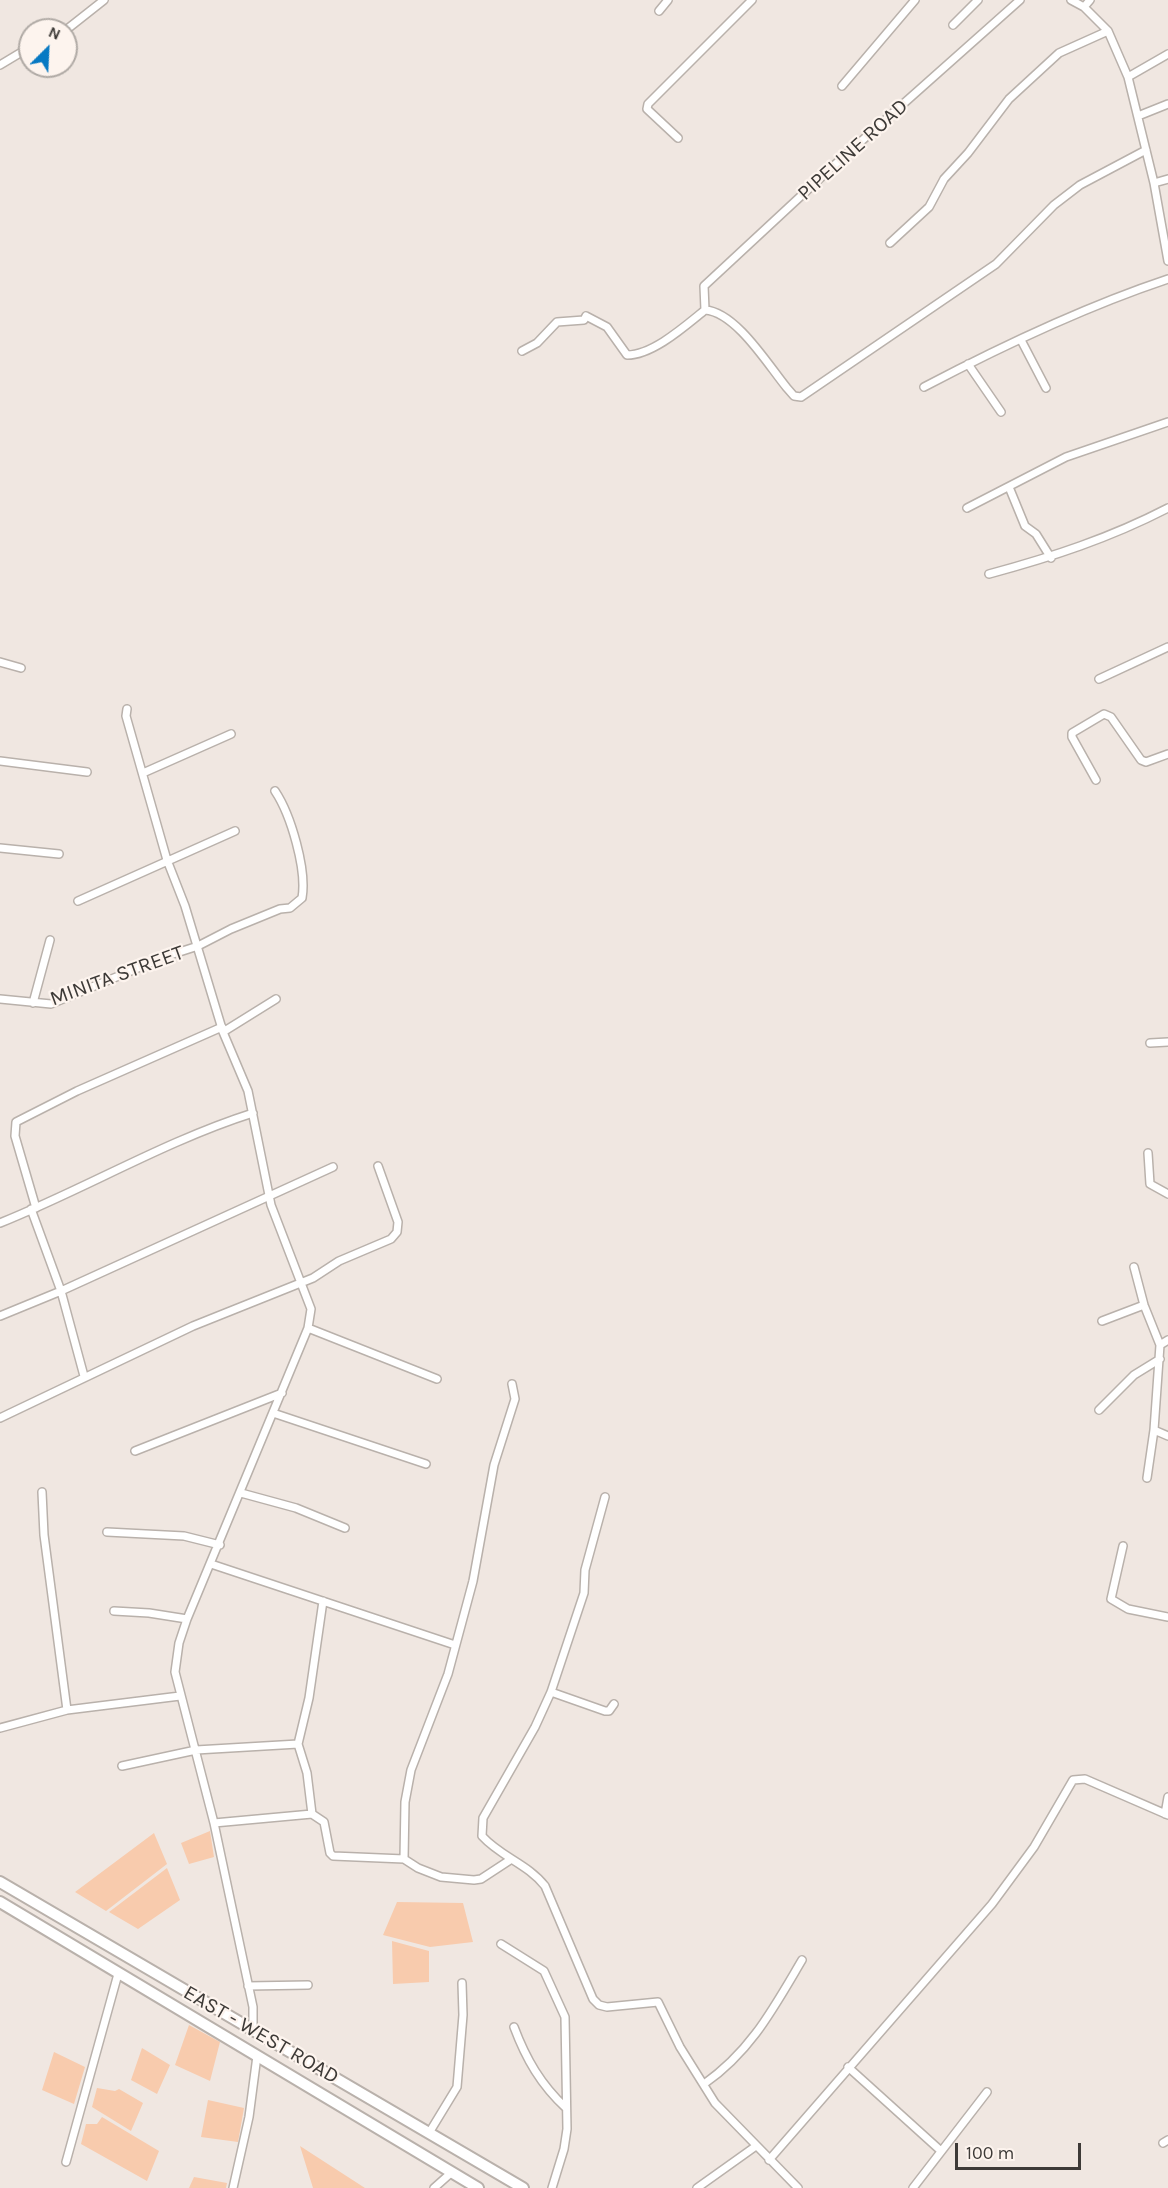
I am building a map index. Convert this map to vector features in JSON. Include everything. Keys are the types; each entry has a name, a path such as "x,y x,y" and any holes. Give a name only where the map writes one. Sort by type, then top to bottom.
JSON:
{"main road":[{"name":"EAST - WEST ROAD","path":"0,1882 523,2188"},
{"name":"EAST - WEST ROAD","path":"0,1902 478,2188"}],"street":[{"path":"78,21 104,0"},
{"path":"659,11 668,0"},
{"path":"678,138 647,109 648,104 752,0"},
{"path":"842,86 915,0"},
{"path":"953,25 978,0"},
{"name":"PIPELINE ROAD","path":"705,310 704,286 1020,0"},
{"path":"1071,0 1084,7 1108,31 1128,77 1154,183 1168,261"},
{"path":"1084,7 1090,0"},
{"path":"890,243 929,207 944,179 1023,86 1059,53 1108,31"},
{"path":"0,65 18,54"},
{"path":"1128,77 1168,54"},
{"path":"1138,116 1168,104"},
{"path":"522,351 537,343 557,322 584,320 586,316 607,327 627,354 636,355 650,351 705,310 720,313 734,324 794,396 801,397 996,264 1054,205 1080,185 1146,150"},
{"path":"1154,183 1168,179"},
{"path":"924,387 968,364 1122,294 1168,279"},
{"path":"1021,340 1046,388"},
{"path":"968,364 1001,412"},
{"path":"967,508 1066,458 1168,422"},
{"path":"1009,487 1025,526 1036,534 1051,558"},
{"path":"989,574 1051,558 1126,530 1168,508"},
{"path":"1099,679 1168,647"},
{"path":"0,662 21,668"},
{"path":"127,709 167,860 198,946 223,1030 248,1091 269,1195 311,1309 308,1328 178,1643 175,1672 214,1823 253,2007 254,2031"},
{"path":"1096,780 1072,737 1072,733 1104,714 1111,717 1140,760 1146,762 1168,754"},
{"path":"143,773 231,734"},
{"path":"0,761 87,772"},
{"name":"MINITA STREET","path":"0,999 51,1004 167,956 198,946 231,929 280,909 290,908 302,898 304,884 285,806 275,791"},
{"path":"78,901 235,831"},
{"path":"0,848 59,854"},
{"path":"33,1003 50,940"},
{"path":"84,1376 61,1291 34,1209 15,1136 16,1122 77,1091 223,1030 276,999"},
{"path":"1150,1043 1168,1042"},
{"path":"0,1223 209,1127 253,1113"},
{"path":"1148,1153 1150,1184 1168,1194"},
{"path":"0,1316 61,1291 333,1167"},
{"path":"0,1418 193,1326 302,1284 339,1261 391,1239 397,1232 398,1222 378,1167"},
{"path":"1134,1267 1144,1305 1160,1345 1154,1430 1147,1478"},
{"path":"1102,1321 1144,1305"},
{"path":"308,1328 437,1379"},
{"path":"1160,1345 1168,1340"},
{"path":"1099,1410 1134,1375 1160,1359"},
{"path":"404,1859 405,1802 411,1770 448,1674 485,1527 494,1466 515,1400 512,1384"},
{"path":"135,1451 282,1393"},
{"path":"273,1413 426,1464"},
{"path":"1154,1430 1168,1436"},
{"path":"42,1492 44,1535 67,1710"},
{"path":"241,1493 296,1508 345,1528"},
{"path":"605,1497 585,1570 584,1593 551,1692 535,1727 483,1818 482,1836 510,1860 535,1873 545,1886 593,2000 599,2006 607,2007 658,2002 680,2047 715,2103 798,2188"},
{"path":"107,1532 184,1536 220,1545"},
{"path":"1123,1546 1111,1599 1128,1609 1168,1615"},
{"path":"211,1564 455,1645"},
{"path":"312,1814 307,1773 298,1744 309,1698 323,1601"},
{"path":"114,1611 149,1612 187,1619"},
{"path":"551,1692 605,1712 609,1711 614,1704"},
{"path":"0,1728 67,1710 180,1696"},
{"path":"122,1766 196,1750 298,1744"},
{"path":"769,2160 992,1904 1034,1847 1072,1780 1085,1779 1167,1815 1168,1797"},
{"path":"214,1823 312,1814 324,1822 333,1856 404,1859 418,1868 441,1876 481,1879 510,1860"},
{"path":"501,1944 544,1971 565,2017 564,2149 552,2188"},
{"path":"704,2084 726,2069 747,2047 802,1960"},
{"path":"66,2162 118,1974"},
{"path":"429,2133 457,2087 463,2014 462,1983"},
{"path":"248,1986 308,1985"},
{"path":"514,2027 534,2071 566,2108"},
{"path":"233,2188 249,2117 257,2056"},
{"path":"848,2067 941,2151"},
{"path":"913,2188 987,2091"},
{"path":"697,2188 756,2146"},
{"path":"434,2188 452,2172"}],"shaded area":[{"path":"210,1831 214,1857 189,1864 181,1843"},
{"path":"154,1833 167,1864 106,1911 75,1892"},
{"path":"167,1868 180,1900 138,1929 109,1912"},
{"path":"397,1902 463,1903 473,1942 430,1947 383,1935"},
{"path":"392,1941 429,1951 429,1982 393,1984"},
{"path":"189,2025 220,2042 210,2081 175,2065"},
{"path":"142,2048 170,2065 157,2094 131,2080"},
{"path":"54,2052 85,2067 74,2104 42,2090"},
{"path":"97,2088 115,2091 119,2089 143,2103 131,2131 92,2107"},
{"path":"208,2100 244,2108 238,2142 201,2137"},
{"path":"102,2117 159,2151 147,2181 81,2144 86,2124 97,2124"},
{"path":"300,2146 365,2188 313,2188"},
{"path":"194,2177 227,2183 226,2188 189,2188"}]}
